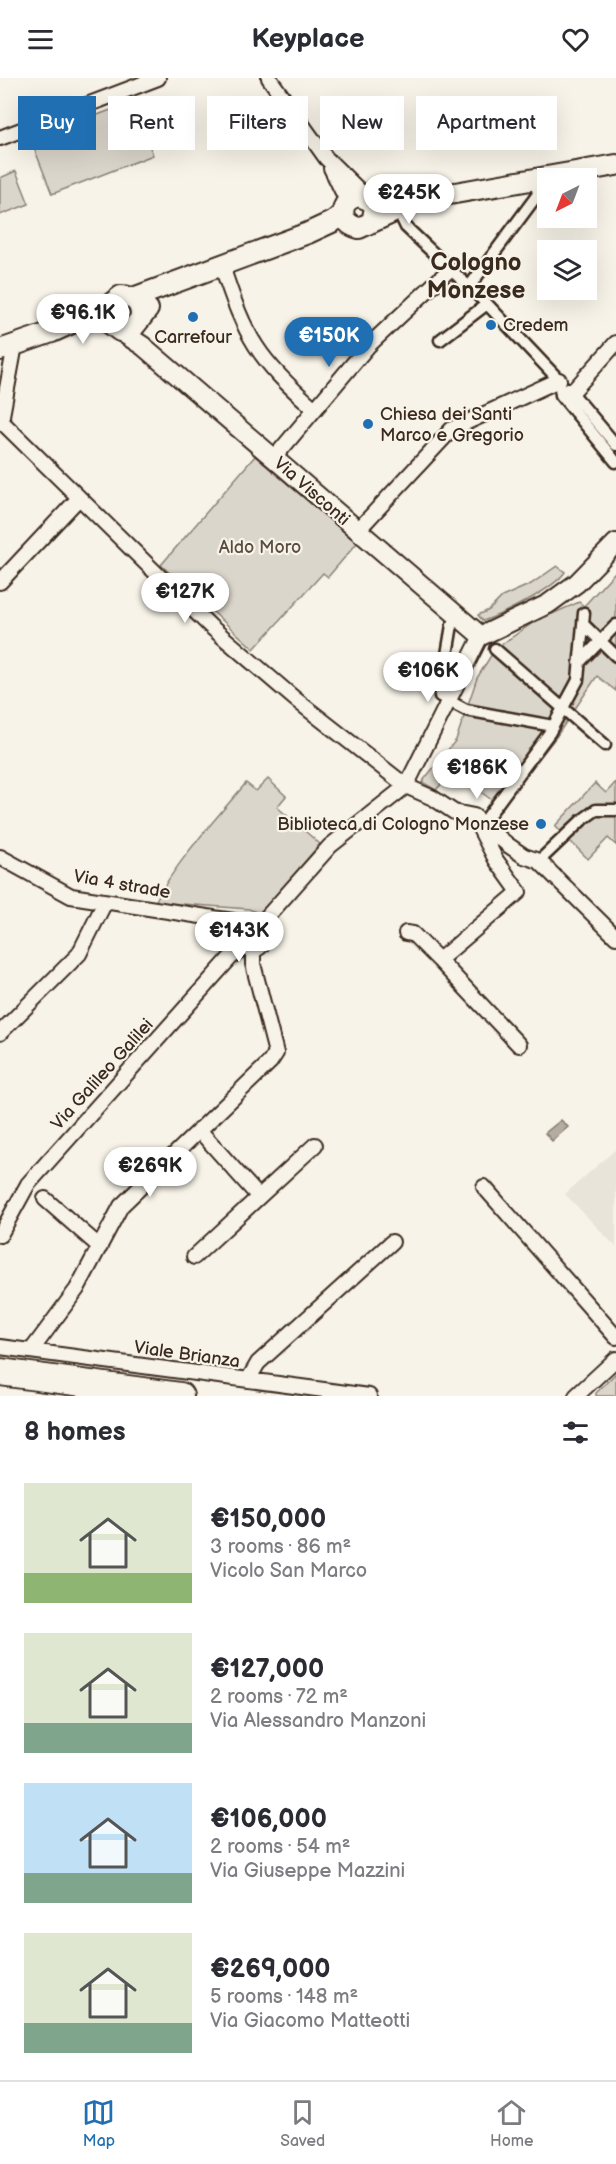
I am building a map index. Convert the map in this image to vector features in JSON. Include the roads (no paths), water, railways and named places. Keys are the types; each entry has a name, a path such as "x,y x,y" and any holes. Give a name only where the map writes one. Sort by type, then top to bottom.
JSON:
{"highway":[{"path":"0,1372 180,1396"}],"main road":[{"path":"137,307 192,278 242,260 327,224 355,208 616,165"},
{"path":"355,208 365,227 398,210 432,197"},
{"path":"112,320 121,296 137,307"},
{"path":"7,348 52,332 112,320 133,328 137,307"}],"street":[{"path":"0,138 158,78"},
{"path":"269,78 326,158 355,208"},
{"path":"326,158 355,208"},
{"path":"469,287 538,194 536,179"},
{"path":"398,210 406,227 487,304 559,380 573,391 616,445"},
{"path":"222,266 251,341 278,376 315,409"},
{"path":"273,458 368,346 449,270"},
{"path":"440,340 487,304"},
{"path":"137,307 138,336 143,346"},
{"name":"Via Visconti","path":"112,320 482,636"},
{"path":"573,391 616,343"},
{"path":"7,348 0,421 210,626 295,699 406,786 433,798 454,812 478,819 524,856 539,861 616,937"},
{"path":"559,380 561,395 616,462"},
{"path":"358,530 452,429 559,380"},
{"path":"0,582 79,498"},
{"path":"258,927 330,846 406,786 447,701 482,636 548,604 577,583 616,543"},
{"path":"478,819 553,726 578,680 584,619 600,641 616,656"},
{"path":"452,625 440,696 466,710 553,726"},
{"path":"579,663 616,625"},
{"path":"495,649 605,745"},
{"path":"539,861 582,820 596,810 616,810"},
{"path":"440,960 519,892 496,860 478,819"},
{"name":"Via 4 strade","path":"0,857 60,891 105,902 233,921 243,931"},
{"path":"0,1033 79,954 105,902"},
{"path":"32,1351 62,1312 121,1206 270,1062 276,1053 253,964 248,949 240,939 243,931 249,926 258,927"},
{"path":"248,949 258,949 264,941 258,927"},
{"path":"406,933 413,934 440,960 519,1045"},
{"name":"Via Galileo Galilei","path":"0,1234 28,1184 231,957 248,949"},
{"path":"199,1130 259,1197"},
{"path":"194,1257 315,1145"},
{"path":"484,1187 616,1337"},
{"path":"45,1199 100,1247"},
{"path":"248,1380 258,1363 392,1242"},
{"name":"Viale Brianza","path":"0,1347 369,1396"},
{"path":"576,1396 616,1359"}],"place":[{"name":"Carrefour","path":"193,317"},
{"name":"Credem","path":"491,325"},
{"name":"Chiesa dei Santi Marco e Gregorio","path":"368,424"},
{"name":"Biblioteca di Cologno Monzese","path":"541,824"}],"district":[{"name":"Cologno Monzese","path":"476,276"}],"park label":[{"name":"Aldo Moro","path":"260,547"}]}
